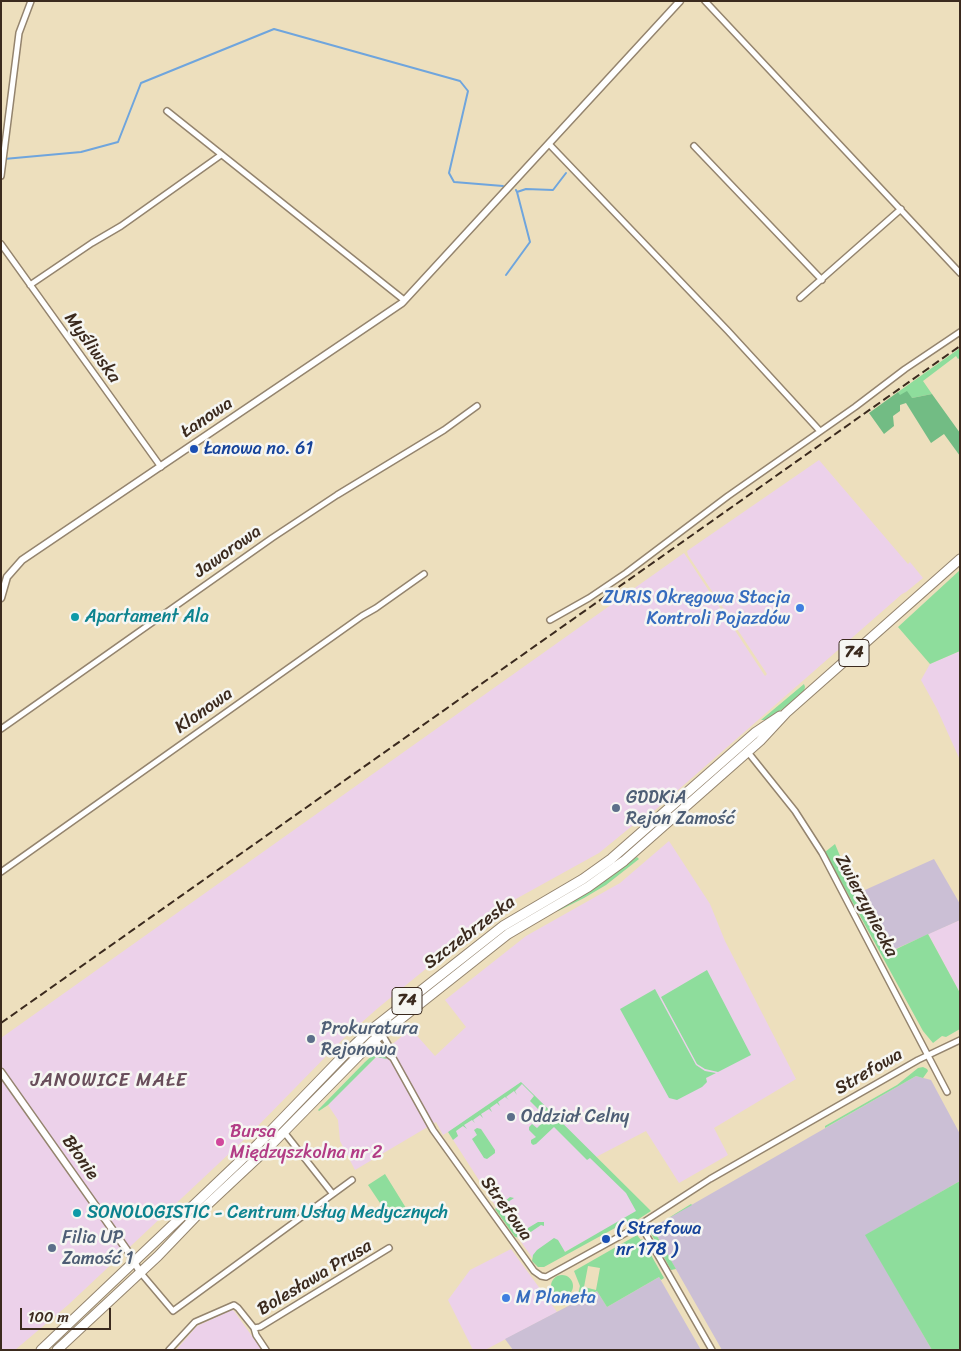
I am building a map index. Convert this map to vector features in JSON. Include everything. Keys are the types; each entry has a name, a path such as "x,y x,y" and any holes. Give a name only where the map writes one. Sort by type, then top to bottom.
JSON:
{"main road":[{"name":"Szczebrzeska","path":"57,1350 284,1132 353,1059 378,1037 508,934 588,887 616,868 771,722 788,711 960,559"},
{"name":"Szczebrzeska","path":"40,1350 258,1144 347,1052 373,1028 503,926 583,879 611,859 745,748"}],"street":[{"path":"1,176 18,33 31,1"},
{"name":"Łanowa","path":"1,598 7,577 25,559 404,300 680,1"},
{"path":"705,1 960,273"},
{"path":"167,111 404,300"},
{"path":"549,144 728,331 819,430"},
{"path":"694,146 822,280"},
{"path":"30,285 92,243 121,226 221,155"},
{"path":"800,298 901,208"},
{"name":"Myśliwska","path":"1,244 161,467"},
{"path":"550,620 589,598 626,573 684,527 797,448 819,430 855,407 905,369 960,332"},
{"name":"Jaworowa","path":"1,729 272,538 337,495 444,430 477,406"},
{"name":"Klonowa","path":"1,872 424,574"},
{"name":"Zwierzyniecka","path":"745,748 795,811 822,853 947,1092"},
{"path":"373,1028 378,1037"},
{"name":"Strefowa","path":"378,1037 385,1052 393,1058 433,1130 538,1275 546,1277 640,1224 710,1179 928,1055 960,1040"},
{"name":"Błonie","path":"1,1072 140,1272"},
{"path":"284,1132 332,1193"},
{"path":"140,1272 173,1311 352,1180"},
{"path":"640,1224 712,1350"},
{"name":"Bolesława Prusa","path":"254,1328 260,1327 389,1248"},
{"name":"Bolesława Prusa","path":"169,1350 195,1322 231,1306 236,1306 254,1328 256,1335 266,1350"}],"shaded area":[{"path":"819,460 908,564 910,562 923,578 902,594 645,819 643,817 599,853 505,905 504,909 477,932 455,945 378,1008 344,1038 249,1135 68,1305 15,1350 1,1350 1,1038 684,553 765,676 767,674 687,551"},
{"path":"960,651 960,760 937,709 921,680 930,664"},
{"path":"669,841 710,904 725,941 796,1079 714,1128 728,1155 679,1183 646,1131 596,1157 647,1208 538,1266 493,1202 448,1132 443,1135 436,1122 355,1170 340,1141 338,1120 328,1105 338,1094 374,1059 411,1029 435,1056 466,1027 445,1000 526,936 620,883"},
{"path":"934,859 960,904 960,920 891,951 889,947 886,949 856,894"},
{"path":"960,920 960,993 928,934"},
{"path":"916,1076 931,1080 960,1134 960,1181 866,1235 932,1350 722,1350 657,1236 660,1223"},
{"path":"511,1249 557,1312 485,1350 473,1350 448,1300 470,1270"},
{"path":"659,1277 701,1350 513,1350 505,1339 597,1291 607,1307"},
{"path":"232,1310 262,1350 176,1350 197,1326"}],"green space":[{"path":"960,348 960,358 958,359 956,356 923,381 932,394 912,398 900,396 898,392"},
{"path":"907,391 912,398 932,394 960,433 960,456 944,434 931,443 906,403 900,405 900,411 893,416 894,426 884,434 869,413 898,392 900,395"},
{"path":"960,570 960,651 930,664 898,627"},
{"path":"804,684 804,691 787,706 766,720 761,720"},
{"path":"835,844 856,894 888,953 928,934 960,993 960,1029 946,1037 942,1036 933,1043 923,1031 825,852"},
{"path":"637,857 639,859 606,885 558,911 557,909 603,882"},
{"path":"707,970 751,1055 718,1072 705,1069 697,1064 661,997"},
{"path":"655,989 696,1065 705,1071 716,1073 706,1078 707,1082 702,1087 677,1100 669,1098 620,1009"},
{"path":"381,1052 387,1059 376,1057 328,1105 318,1110 365,1062 375,1053"},
{"path":"923,1067 928,1071 923,1078 916,1076 825,1128 825,1126 897,1085 918,1068"},
{"path":"521,1082 651,1211 631,1224 626,1222 544,1267 538,1267 532,1261 533,1255 554,1238 558,1240 565,1252 636,1211 626,1193 590,1158 587,1160 554,1127 536,1144 533,1145 531,1143 531,1140 536,1137 529,1130 529,1127 532,1124 537,1128 547,1118 530,1101 534,1096 522,1084 515,1091 517,1095 514,1091 506,1097 509,1100 505,1097 498,1102 500,1106 497,1103 490,1108 492,1112 489,1109 481,1114 483,1118 480,1115 473,1120 475,1123 472,1120 464,1125 467,1129 463,1126 456,1131 458,1136 453,1140 448,1132"},
{"path":"477,1128 481,1129 495,1150 495,1153 487,1159 484,1158 472,1139 477,1135 474,1130"},
{"path":"385,1174 406,1208 390,1218 368,1185"},
{"path":"960,1181 960,1350 932,1350 865,1235"},
{"path":"510,1197 514,1198 499,1208 518,1234 538,1222 544,1222 544,1226 541,1225 522,1238 515,1237 495,1209"},
{"path":"691,1204 692,1205 663,1221"},
{"path":"660,1223 657,1236 676,1269 671,1270 649,1230"},
{"path":"637,1235 642,1239 664,1278 661,1280 659,1277 607,1307 597,1291 574,1303 580,1286 574,1271","holes":["588,1266 600,1268 596,1290 584,1287"]},
{"path":"562,1275 572,1282 573,1286 566,1296 562,1297 552,1290 551,1286 558,1276"}],"waterway":[{"path":"4,159 81,152 118,142 141,83 274,29 460,81 468,91 449,173 454,182 503,186"},
{"path":"516,190 517,192 526,189 553,190 566,173"},
{"path":"506,275 530,242 517,192"}],"railway":[{"path":"1,1023 960,346"}],"place":[{"name":"Łanowa no. 61","path":"194,449"},
{"name":"ZURIS Okręgowa Stacja Kontroli Pojazdów","path":"800,608"},
{"name":"Apartament Ala","path":"75,617"},
{"name":"GDDKiA Rejon Zamość","path":"616,808"},
{"name":"Prokuratura Rejonowa","path":"311,1039"},
{"name":"Oddział Celny","path":"511,1117"},
{"name":"Bursa Międzyszkolna nr 2","path":"220,1142"},
{"name":"SONOLOGISTIC - Centrum Usług Medycznych","path":"77,1213"},
{"name":"( Strefowa nr 178 )","path":"606,1239"},
{"name":"Filia UP Zamość 1","path":"52,1248"},
{"name":"M Planeta","path":"506,1298"}],"district":[{"name":"JANOWICE MAŁE","path":"109,1081"}]}
